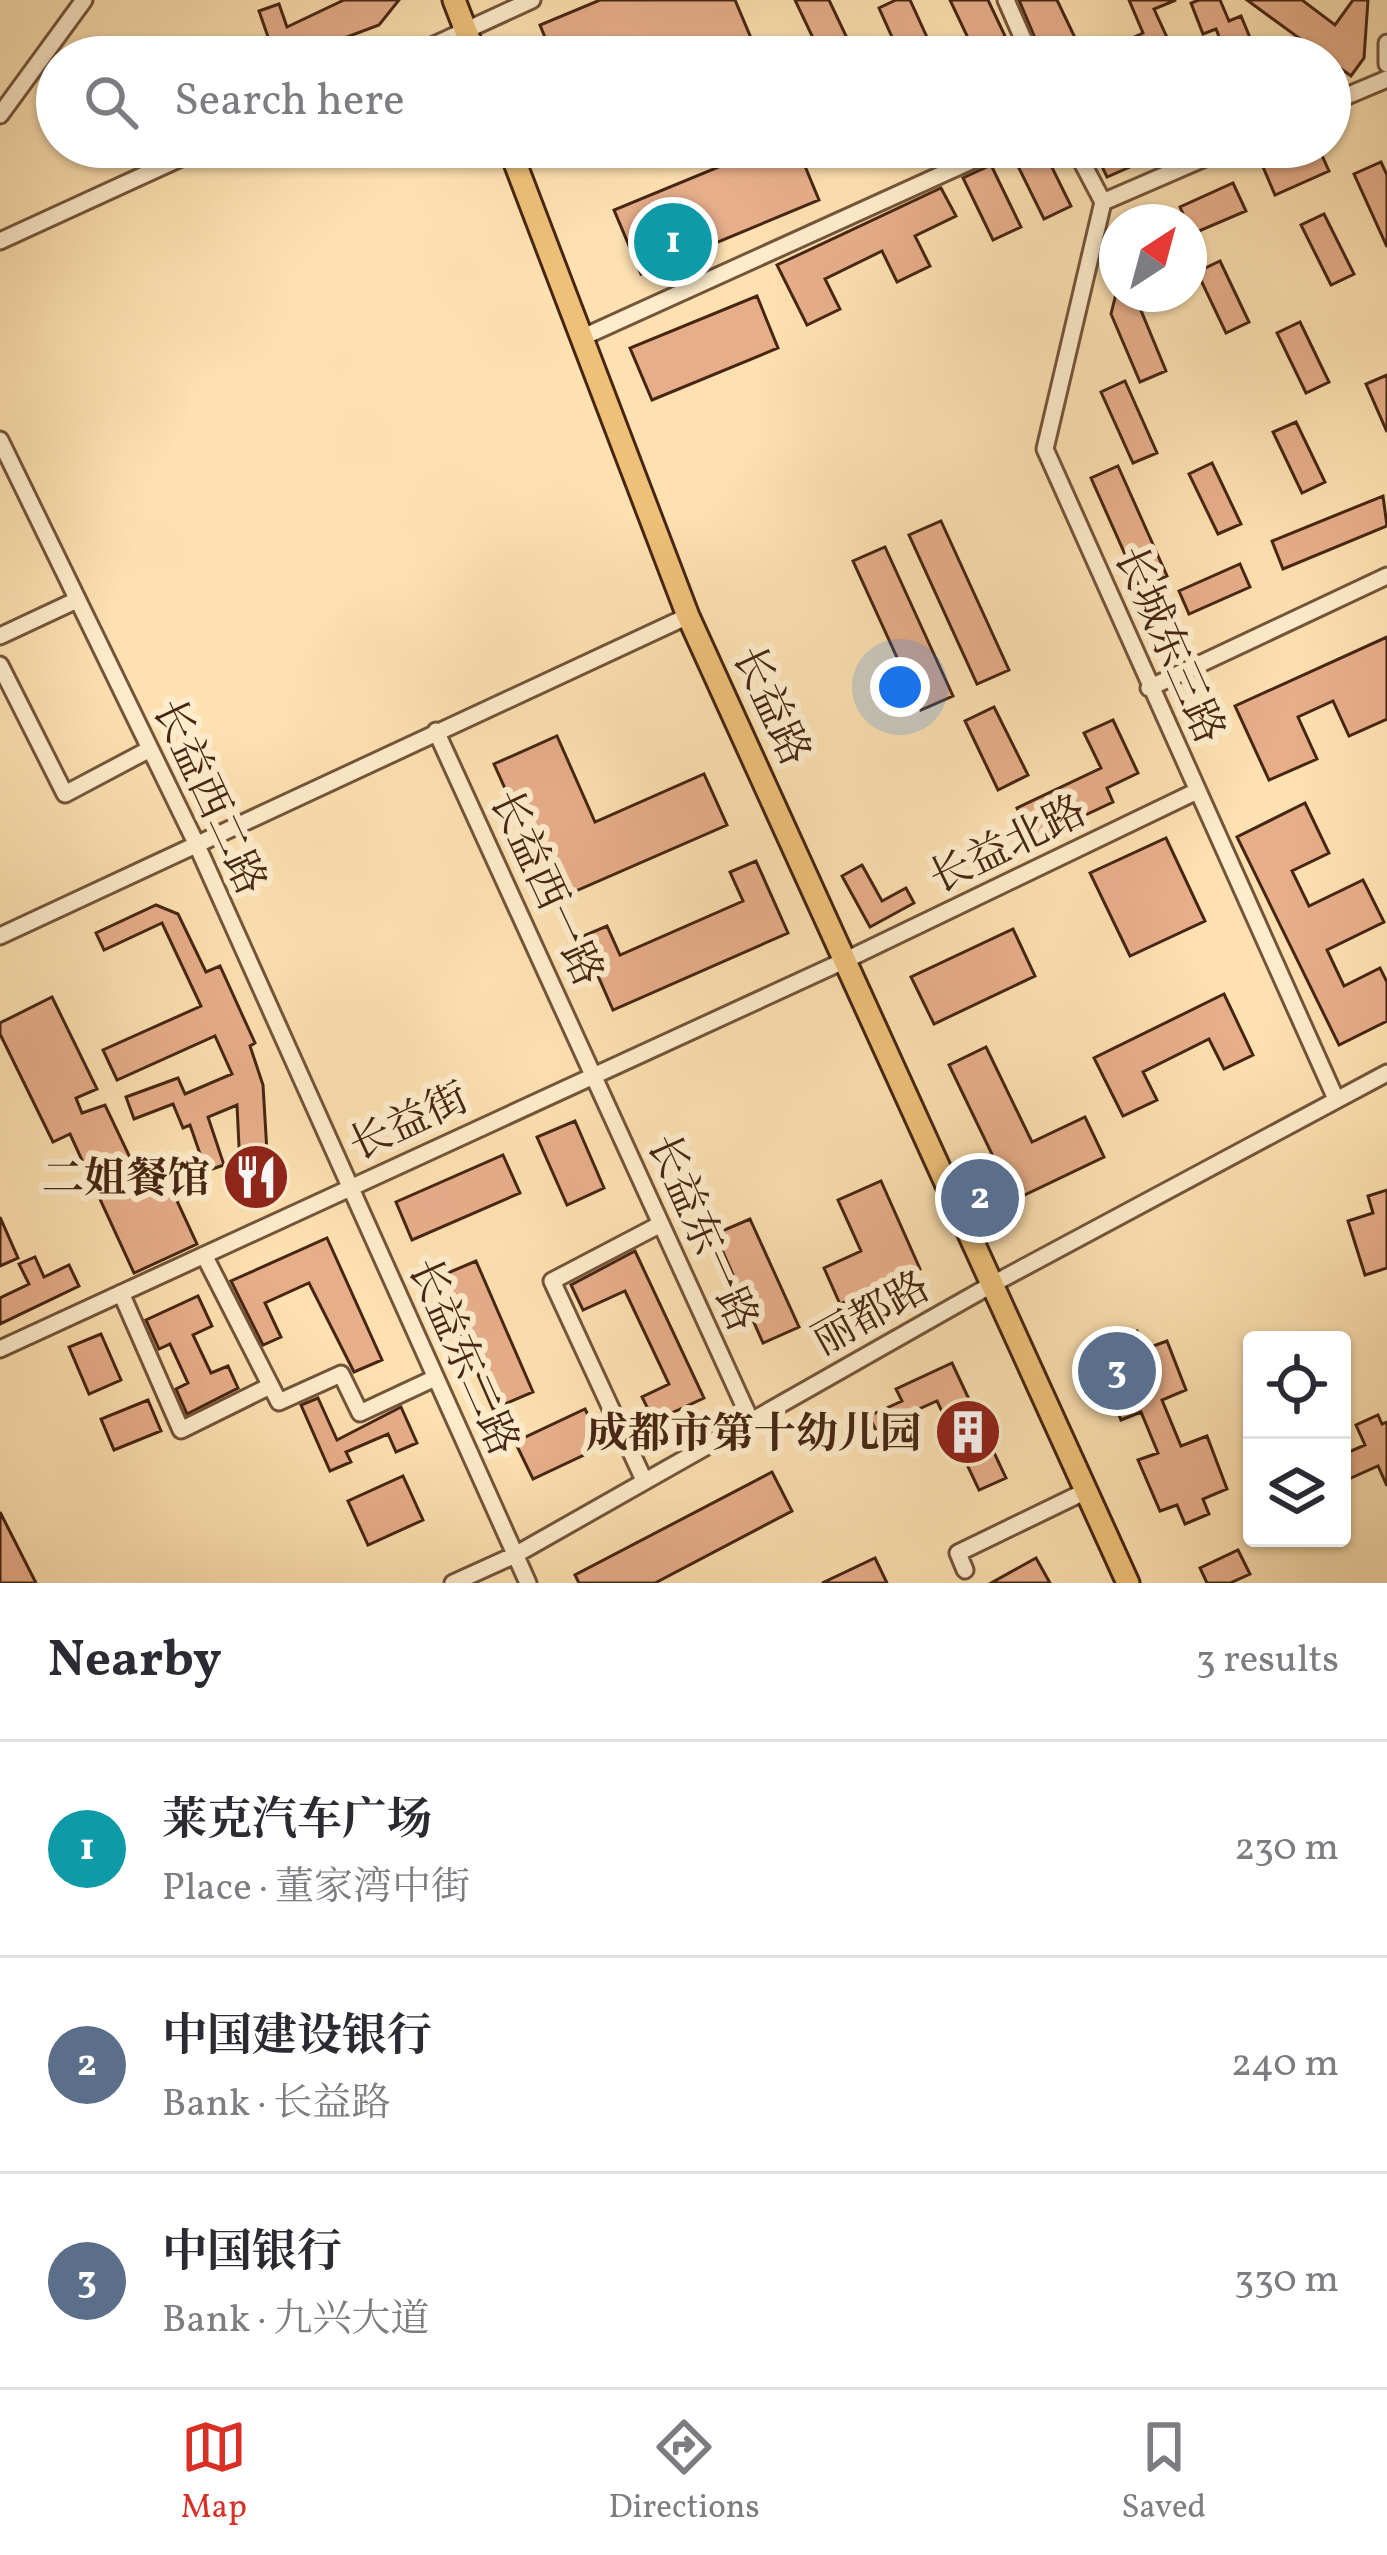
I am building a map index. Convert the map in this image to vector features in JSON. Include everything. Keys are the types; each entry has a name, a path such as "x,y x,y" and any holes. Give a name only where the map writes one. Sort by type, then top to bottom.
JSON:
{"main road":[{"path":"454,0 468,36"},
{"name":"长益路","path":"517,168 688,616 1128,1583"}],"street":[{"path":"58,36 84,0"},
{"path":"452,36 532,0"},
{"path":"1006,0 1022,36"},
{"path":"1387,43 1387,64"},
{"path":"0,115 36,66"},
{"path":"1351,95 1387,79"},
{"path":"0,241 159,168"},
{"path":"581,338 956,168"},
{"path":"1085,168 1103,202 1182,168"},
{"name":"长城东三路","path":"1103,202 1046,449 1336,1099"},
{"name":"长益西二路","path":"0,440 5,464 195,841 349,1188"},
{"path":"1149,688 1387,576"},
{"path":"0,636 77,600"},
{"path":"0,936 195,841 688,616"},
{"path":"0,665 65,794 150,749"},
{"name":"长益西一路","path":"436,730 593,1074"},
{"name":"长益北路","path":"848,959 1197,791"},
{"name":"长益街","path":"0,1349 848,959"},
{"name":"丽都路","path":"453,1583 514,1555 992,1285 1387,1073"},
{"name":"长益东一路","path":"593,1074 750,1419"},
{"name":"长益东二路","path":"349,1188 527,1583"},
{"path":"644,1480 552,1280 661,1224"},
{"path":"204,1255 279,1402 341,1374 360,1413 435,1378"},
{"path":"121,1293 181,1430 270,1386"},
{"path":"965,1570 958,1553 1008,1539 1086,1491"}],"building":[{"path":"344,0 399,0 379,25 350,36 268,36 259,11 279,4 287,27"},
{"path":"600,0 735,0 750,36 544,36 540,25"},
{"path":"795,0 829,0 846,36 812,36"},
{"path":"910,0 926,36 892,36 879,8"},
{"path":"950,0 988,0 1005,36 967,36"},
{"path":"1019,0 1057,0 1074,36 1034,36"},
{"path":"1129,0 1176,0 1154,9 1166,36 1136,36 1143,33"},
{"path":"1220,0 1229,21 1241,16 1249,36 1219,36 1216,29 1203,34 1191,3"},
{"path":"1247,0 1302,0 1335,25 1353,0 1368,0 1364,58 1351,76 1351,36 1296,36"},
{"path":"1381,162 1387,175 1387,247 1354,174"},
{"path":"716,168 806,168 819,200 641,274 614,210"},
{"path":"992,168 1021,227 993,240 963,178"},
{"path":"1019,168 1052,168 1071,206 1044,219"},
{"path":"1103,168 1127,168 1107,177"},
{"path":"1263,168 1328,168 1329,171 1275,195"},
{"path":"1233,183 1246,211 1207,228 1207,204 1187,204"},
{"path":"941,188 956,216 915,236 930,266 897,282 882,251 825,279 840,309 807,325 777,265"},
{"path":"1324,214 1354,274 1331,285 1301,225"},
{"path":"1220,261 1249,322 1226,333 1207,293 1207,267"},
{"path":"757,296 778,348 652,400 630,348"},
{"path":"1142,312 1166,371 1140,382 1111,314"},
{"path":"1300,322 1329,382 1306,393 1277,333"},
{"path":"1387,375 1387,432 1366,384"},
{"path":"1125,381 1157,453 1133,463 1101,392"},
{"path":"1296,422 1325,482 1302,493 1273,432"},
{"path":"1212,463 1241,524 1218,534 1189,474"},
{"path":"1118,466 1167,576 1140,588 1091,478"},
{"path":"1383,496 1387,526 1283,569 1272,541"},
{"path":"941,521 1009,670 977,684 909,535"},
{"path":"885,547 953,696 921,710 853,561"},
{"path":"1240,564 1250,587 1189,614 1179,591"},
{"path":"1387,637 1387,719 1349,736 1333,701 1298,717 1317,759 1269,780 1235,706"},
{"path":"994,707 1028,775 998,790 965,721"},
{"path":"1113,720 1138,773 1107,788 1113,802 1032,840 1017,808 1101,768 1084,733"},
{"path":"557,736 595,822 704,774 727,825 555,900 494,764"},
{"path":"1305,803 1329,853 1292,871 1309,906 1363,880 1384,922 1327,950 1344,986 1380,968 1387,982 1387,1021 1339,1045 1237,837"},
{"path":"1166,838 1205,921 1130,956 1090,873"},
{"path":"756,861 788,933 613,1010 581,937 607,926 620,955 743,901 730,872"},
{"path":"862,865 882,901 906,888 914,903 870,927 842,876"},
{"path":"156,905 178,914 206,972 220,966 255,1043 250,1046 263,1085 269,1186 241,1188 237,1105 208,1117 224,1165 206,1171 190,1125 183,1128 173,1104 134,1119 126,1097 178,1078 185,1094 232,1074 215,1036 117,1080 103,1050 201,1006 162,923 104,950 96,933"},
{"path":"1013,929 1035,976 934,1024 911,977"},
{"path":"1224,994 1253,1055 1224,1069 1209,1039 1143,1072 1157,1100 1123,1116 1094,1058"},
{"path":"52,997 97,1089 76,1098 82,1113 105,1105 143,1185 165,1175 197,1244 134,1273 70,1134 53,1142 0,1034 0,1023"},
{"path":"986,1047 1032,1142 1085,1117 1104,1157 1014,1200 949,1065"},
{"path":"575,1121 604,1188 567,1205 537,1137"},
{"path":"503,1155 520,1193 412,1240 396,1202"},
{"path":"881,1181 920,1269 840,1304 824,1268 861,1251 838,1200"},
{"path":"1387,1190 1387,1268 1365,1275 1348,1221 1373,1213 1368,1196"},
{"path":"0,1217 18,1258 0,1266"},
{"path":"750,1219 799,1327 763,1343 715,1234"},
{"path":"327,1238 382,1360 354,1372 309,1283 265,1303 281,1337 263,1345 231,1281"},
{"path":"635,1251 704,1398 654,1421 642,1397 669,1384 625,1291 583,1310 571,1285"},
{"path":"35,1257 44,1277 69,1265 79,1286 0,1324 0,1298 29,1284 19,1264"},
{"path":"476,1261 533,1392 493,1409 436,1278"},
{"path":"198,1296 212,1326 193,1335 211,1373 228,1366 238,1388 187,1414 176,1389 188,1383 170,1344 159,1349 146,1320"},
{"path":"1137,1331 1145,1349 1167,1341 1186,1390 1162,1400 1181,1446 1207,1436 1227,1489 1203,1499 1209,1514 1185,1524 1177,1505 1160,1511 1138,1460 1158,1453 1141,1412 1121,1420 1100,1368 1122,1359 1114,1340"},
{"path":"101,1334 121,1380 89,1394 69,1347"},
{"name":"成都市第十幼儿园","path":"952,1363 1006,1478 979,1490 937,1401 892,1421 902,1443 885,1450 869,1416 902,1401 896,1389"},
{"path":"318,1398 337,1440 401,1407 417,1443 396,1452 388,1434 346,1452 351,1462 330,1471 301,1405"},
{"path":"148,1400 161,1431 114,1450 101,1419"},
{"path":"585,1409 603,1446 533,1479 515,1442"},
{"path":"1378,1415 1382,1424 1387,1422 1387,1486 1378,1466 1351,1478 1351,1451 1365,1445 1356,1425"},
{"path":"772,1472 792,1511 655,1583 579,1583 575,1575"},
{"path":"403,1476 423,1520 368,1545 348,1501"},
{"path":"0,1512 36,1583 0,1583"},
{"path":"1238,1550 1250,1574 1230,1583 1207,1583 1200,1568"},
{"path":"875,1558 887,1583 822,1583"},
{"path":"1036,1558 1050,1583 991,1583"}],"place":[{"name":"莱克汽车广场","path":"673,242"},
{"name":"二姐餐馆","path":"256,1177"},
{"name":"中国建设银行","path":"980,1198"},
{"name":"中国银行","path":"1117,1371"},
{"name":"成都市第十幼儿园","path":"968,1432"}]}
